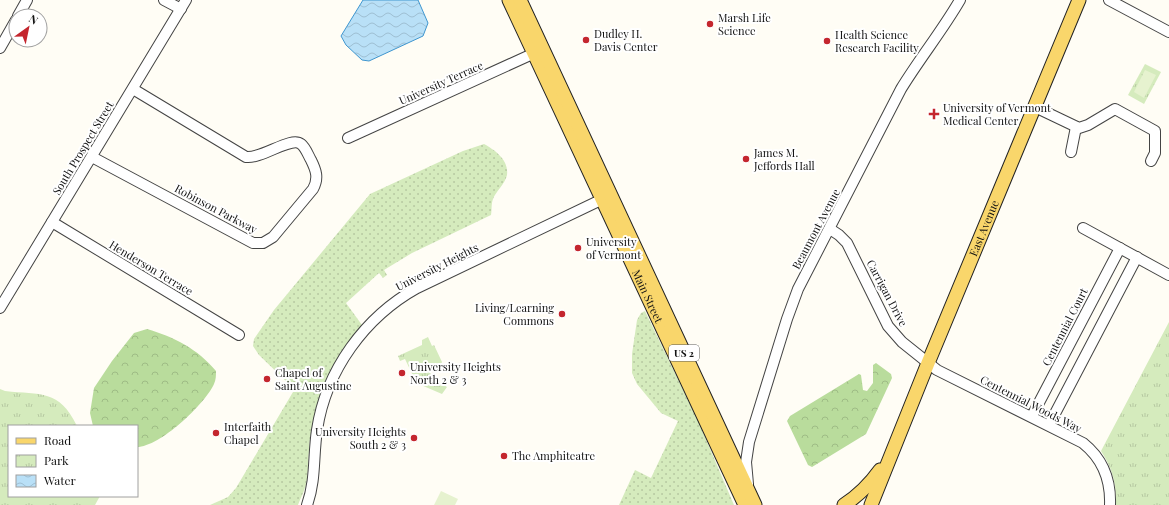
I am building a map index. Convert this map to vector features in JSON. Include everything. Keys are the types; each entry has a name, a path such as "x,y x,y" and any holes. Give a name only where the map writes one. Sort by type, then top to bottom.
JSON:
{"main road":[{"name":"Main Street","path":"509,0 539,52"},
{"name":"Main Street","path":"520,0 539,52 607,198 745,505"},
{"name":"East Avenue","path":"871,505 1079,0"},
{"name":"Main Street","path":"607,198 755,505"},
{"name":"East Avenue","path":"844,505 856,498 871,483 890,458"}],"street":[{"path":"164,0 180,9"},
{"name":"South Prospect Street","path":"0,308 186,0"},
{"name":"Beaumont Avenue","path":"748,490 746,462 749,442 787,319 798,289 901,89 919,60 944,28 960,0"},
{"path":"1109,0 1169,32"},
{"path":"0,48 8,34"},
{"name":"University Terrace","path":"348,138 539,52"},
{"name":"Robinson Parkway","path":"92,156 253,243 263,243 273,237 313,189 316,181 316,173 305,147 301,144 296,142 290,143 258,157 243,156 133,89"},
{"path":"1035,107 1076,127 1088,125 1115,109 1155,131 1155,153 1151,161"},
{"path":"1071,152 1076,127"},
{"name":"University Heights","path":"306,505 313,486 317,433 325,399 348,352 370,323 399,299 417,288 607,198"},
{"name":"Henderson Terrace","path":"52,222 238,335"},
{"path":"1083,228 1169,274"},
{"name":"Carrigan Drive","path":"830,229 839,235 847,244 893,333 928,364"},
{"name":"Centennial Court","path":"1032,416 1120,248"},
{"path":"1049,425 1137,257"},
{"name":"Centennial Woods Way","path":"928,364 950,377 1075,438 1096,456 1108,477 1110,505"}],"green space":[{"path":"1145,64 1161,72 1144,104 1128,95"},
{"path":"1145,70 1156,75 1144,98 1134,92"},
{"path":"484,144 493,149 504,160 507,170 506,178 493,199 491,215 412,253 384,270 387,275 383,278 379,273 346,303 362,325 337,362 323,389 318,403 310,439 308,473 305,489 298,505 210,505 228,497 236,488 293,392 289,384 259,355 253,346 254,339 274,310 370,194 463,151"},
{"path":"645,311 699,423 734,505 619,505 635,470 651,478 678,421 661,413 637,384 632,373 632,354 637,320 641,313"},
{"path":"1169,322 1169,505 1116,505 1113,476 1101,451"},
{"path":"147,329 176,340 201,356 216,371 215,382 192,413 157,440 147,445 138,447 138,425 93,425 90,413 94,388 112,361 134,333"},
{"path":"428,337 432,346 434,345 442,362 439,369 437,368 436,371 432,369 430,373 432,375 431,377 447,387 442,394 414,382 415,380 405,359 400,361 398,356 422,345 422,340"},
{"path":"876,363 891,374 892,378 866,434 812,467 808,465 787,421 790,416 859,374 861,375 863,390 867,391 873,383 873,365"},
{"path":"0,389 5,391 48,396 63,405 76,425 8,425 8,497 99,497 95,505 0,505"},
{"path":"441,491 458,499 455,505 434,505"}],"water":[{"path":"363,0 418,0 428,23 423,36 369,61 362,60 346,45 341,36"}],"place":[{"name":"Marsh Life Science","path":"710,24"},
{"name":"Dudley H. Davis Center","path":"586,40"},
{"name":"Health Science Research Facility","path":"827,41"},
{"name":"University of Vermont Medical Center","path":"934,114"},
{"name":"James M. Jeffords Hall","path":"746,159"},
{"name":"University of Vermont","path":"578,248"},
{"name":"Living/Learning Commons","path":"562,314"},
{"name":"University Heights North 2 & 3","path":"402,373"},
{"name":"Chapel of Saint Augustine","path":"267,379"},
{"name":"Interfaith Chapel","path":"216,433"},
{"name":"University Heights South 2 & 3","path":"414,438"},
{"name":"The Amphiteatre","path":"504,456"}]}
